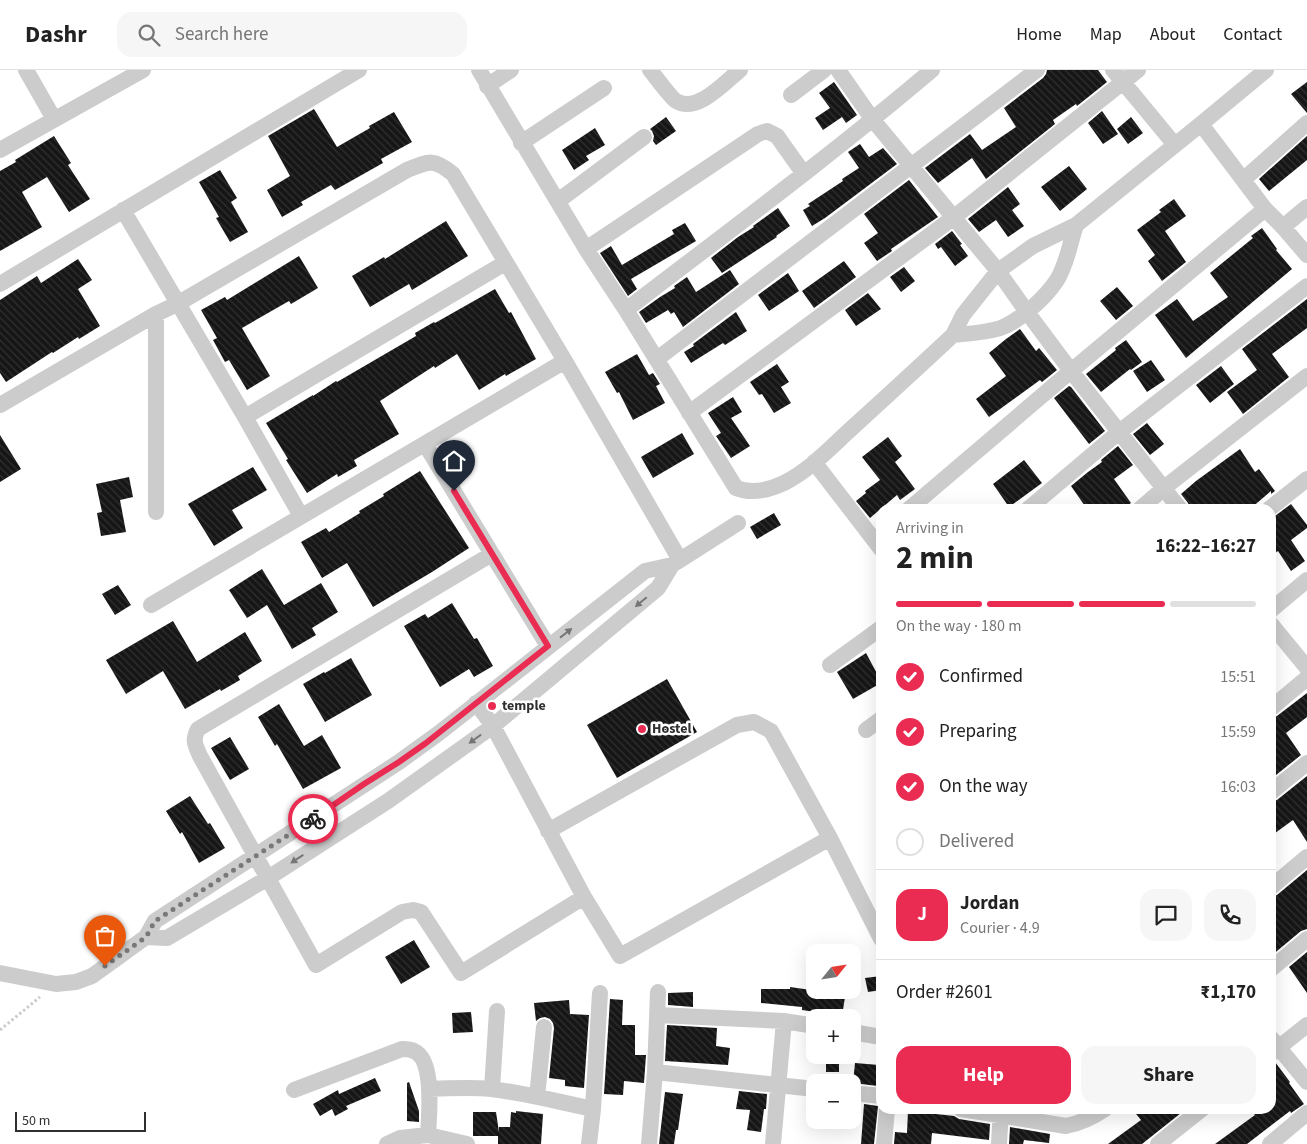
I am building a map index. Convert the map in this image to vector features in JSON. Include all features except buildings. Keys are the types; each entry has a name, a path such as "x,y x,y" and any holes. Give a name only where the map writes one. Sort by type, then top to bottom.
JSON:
{"street":[{"path":"26,70 54,119"},
{"path":"0,150 143,70"},
{"path":"0,284 359,70"},
{"path":"479,70 586,249 736,488 744,491 767,489 783,483 814,462 954,335 964,315 998,271 1033,246 1076,226 1266,70"},
{"path":"488,86 511,70"},
{"path":"650,70 676,101 689,104 700,101 708,96 740,70"},
{"path":"791,95 824,70"},
{"path":"838,70 873,120 998,271 1071,371 1176,504"},
{"path":"626,310 873,120 932,70"},
{"path":"657,360 1038,70"},
{"path":"690,413 953,218 1118,76 1138,70"},
{"path":"1118,76 1176,145"},
{"path":"521,143 604,88"},
{"path":"1243,180 1307,123"},
{"path":"1201,124 1265,209 1307,254"},
{"path":"586,249 758,134 768,131 777,136 804,174"},
{"path":"558,201 644,137"},
{"path":"0,405 156,314 178,304 407,170 427,162 442,165 453,174 565,361 676,562"},
{"path":"1283,227 1307,207"},
{"path":"915,504 1265,209"},
{"path":"124,210 301,516"},
{"path":"954,335 1002,328 1040,301 1057,279 1076,226"},
{"path":"245,417 505,263"},
{"path":"1034,504 1119,432 1307,286"},
{"path":"156,314 156,512"},
{"path":"151,604 565,361"},
{"path":"1146,504 1307,376"},
{"path":"425,444 548,646"},
{"path":"814,462 876,536"},
{"path":"1276,504 1307,480"},
{"path":"0,985 7,974 56,984 76,982 92,976 146,937 155,921 399,762 439,733 646,571 676,562 738,523"},
{"path":"492,554 198,729 194,737 194,744 254,856 316,965 402,912 413,910 421,912 461,974 584,897"},
{"path":"146,937 167,938 268,878 388,802 493,726 658,588 676,562"},
{"path":"1276,606 1307,580"},
{"path":"1276,630 1307,668"},
{"path":"830,665 876,632"},
{"path":"1276,704 1307,678"},
{"path":"476,703 493,726 548,832 584,897 620,956 830,838"},
{"path":"548,832 737,726 754,722 771,731 830,838 876,929"},
{"path":"866,730 876,723"},
{"path":"1276,788 1307,763"},
{"path":"1276,883 1307,857"},
{"path":"1276,964 1307,939"},
{"path":"649,1144 655,1072 658,992"},
{"path":"589,1144 600,993"},
{"path":"492,1089 497,1011"},
{"path":"658,1015 784,1021 806,1025"},
{"path":"773,1144 784,1021"},
{"path":"1276,1045 1307,1024"},
{"path":"537,1097 544,1027"},
{"path":"861,1034 876,1036"},
{"path":"1276,1048 1307,1082"},
{"path":"294,1090 402,1049 414,1051 423,1060 430,1089 428,1134"},
{"path":"655,1072 806,1088"},
{"path":"430,1089 463,1087 492,1089 593,1109"},
{"path":"861,1094 876,1095"},
{"path":"1270,1144 1307,1113"},
{"path":"884,1144 887,1114"},
{"path":"999,1144 1001,1114"},
{"path":"1010,1114 1066,1126 1078,1124 1098,1114"},
{"path":"1158,1144 1196,1114"},
{"path":"387,1144 400,1138 428,1134 467,1144"}],"path":[{"path":"0,1030 56,984"}],"way so far":[{"path":"105,966 146,937 155,921 313,819"}],"place":[{"name":"temple","path":"492,706"},
{"name":"Hostel","path":"642,729"}],"route":[{"path":"313,819 426,743 548,646 454,491"}]}
